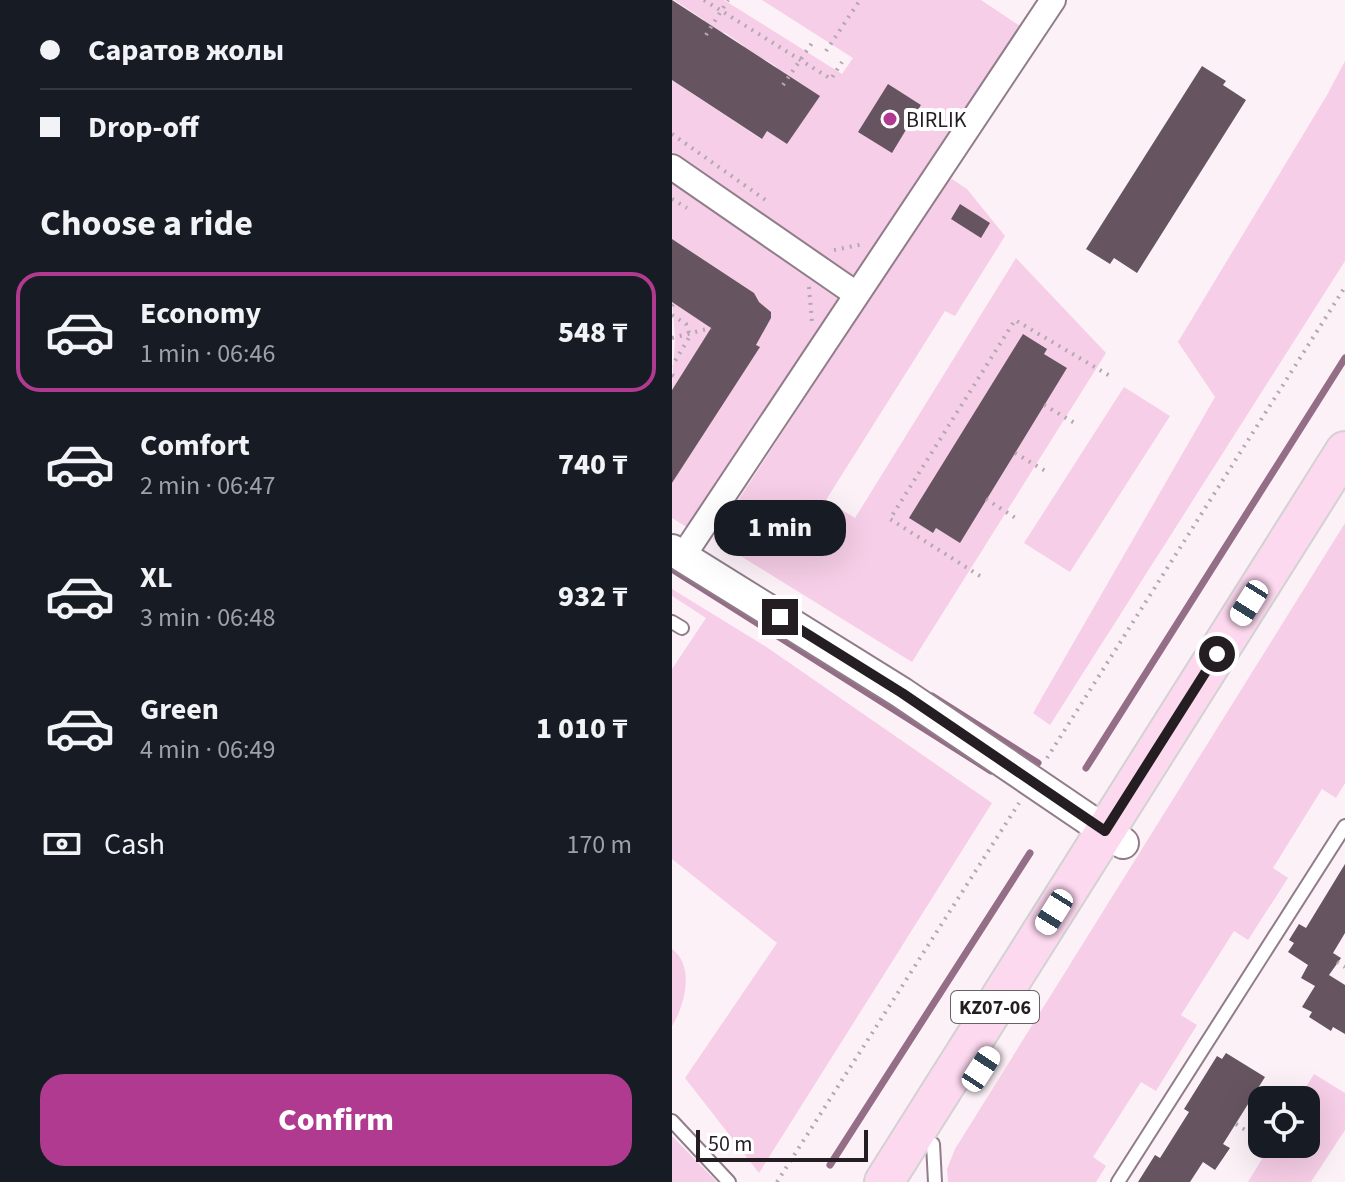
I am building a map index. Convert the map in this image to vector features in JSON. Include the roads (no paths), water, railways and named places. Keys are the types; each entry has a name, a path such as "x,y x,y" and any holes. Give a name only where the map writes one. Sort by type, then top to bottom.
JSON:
{"main road":[{"name":"KZ07-06","path":"910,1182 1345,451"},
{"name":"KZ07-06","path":"884,1182 1345,491"}],"street":[{"path":"1053,0 677,553 902,693 1114,837"},
{"path":"672,167 856,294"}],"lane":[{"path":"1118,1182 1345,826"},
{"path":"672,1121 729,1182"},
{"path":"933,1144 935,1182"}],"waterway":[{"path":"1086,768 1345,358"},
{"path":"672,569 991,771"},
{"path":"932,696 1038,763"},
{"path":"830,1165 1030,853"}],"place":[{"name":"BIRLIK","path":"890,119"}]}
